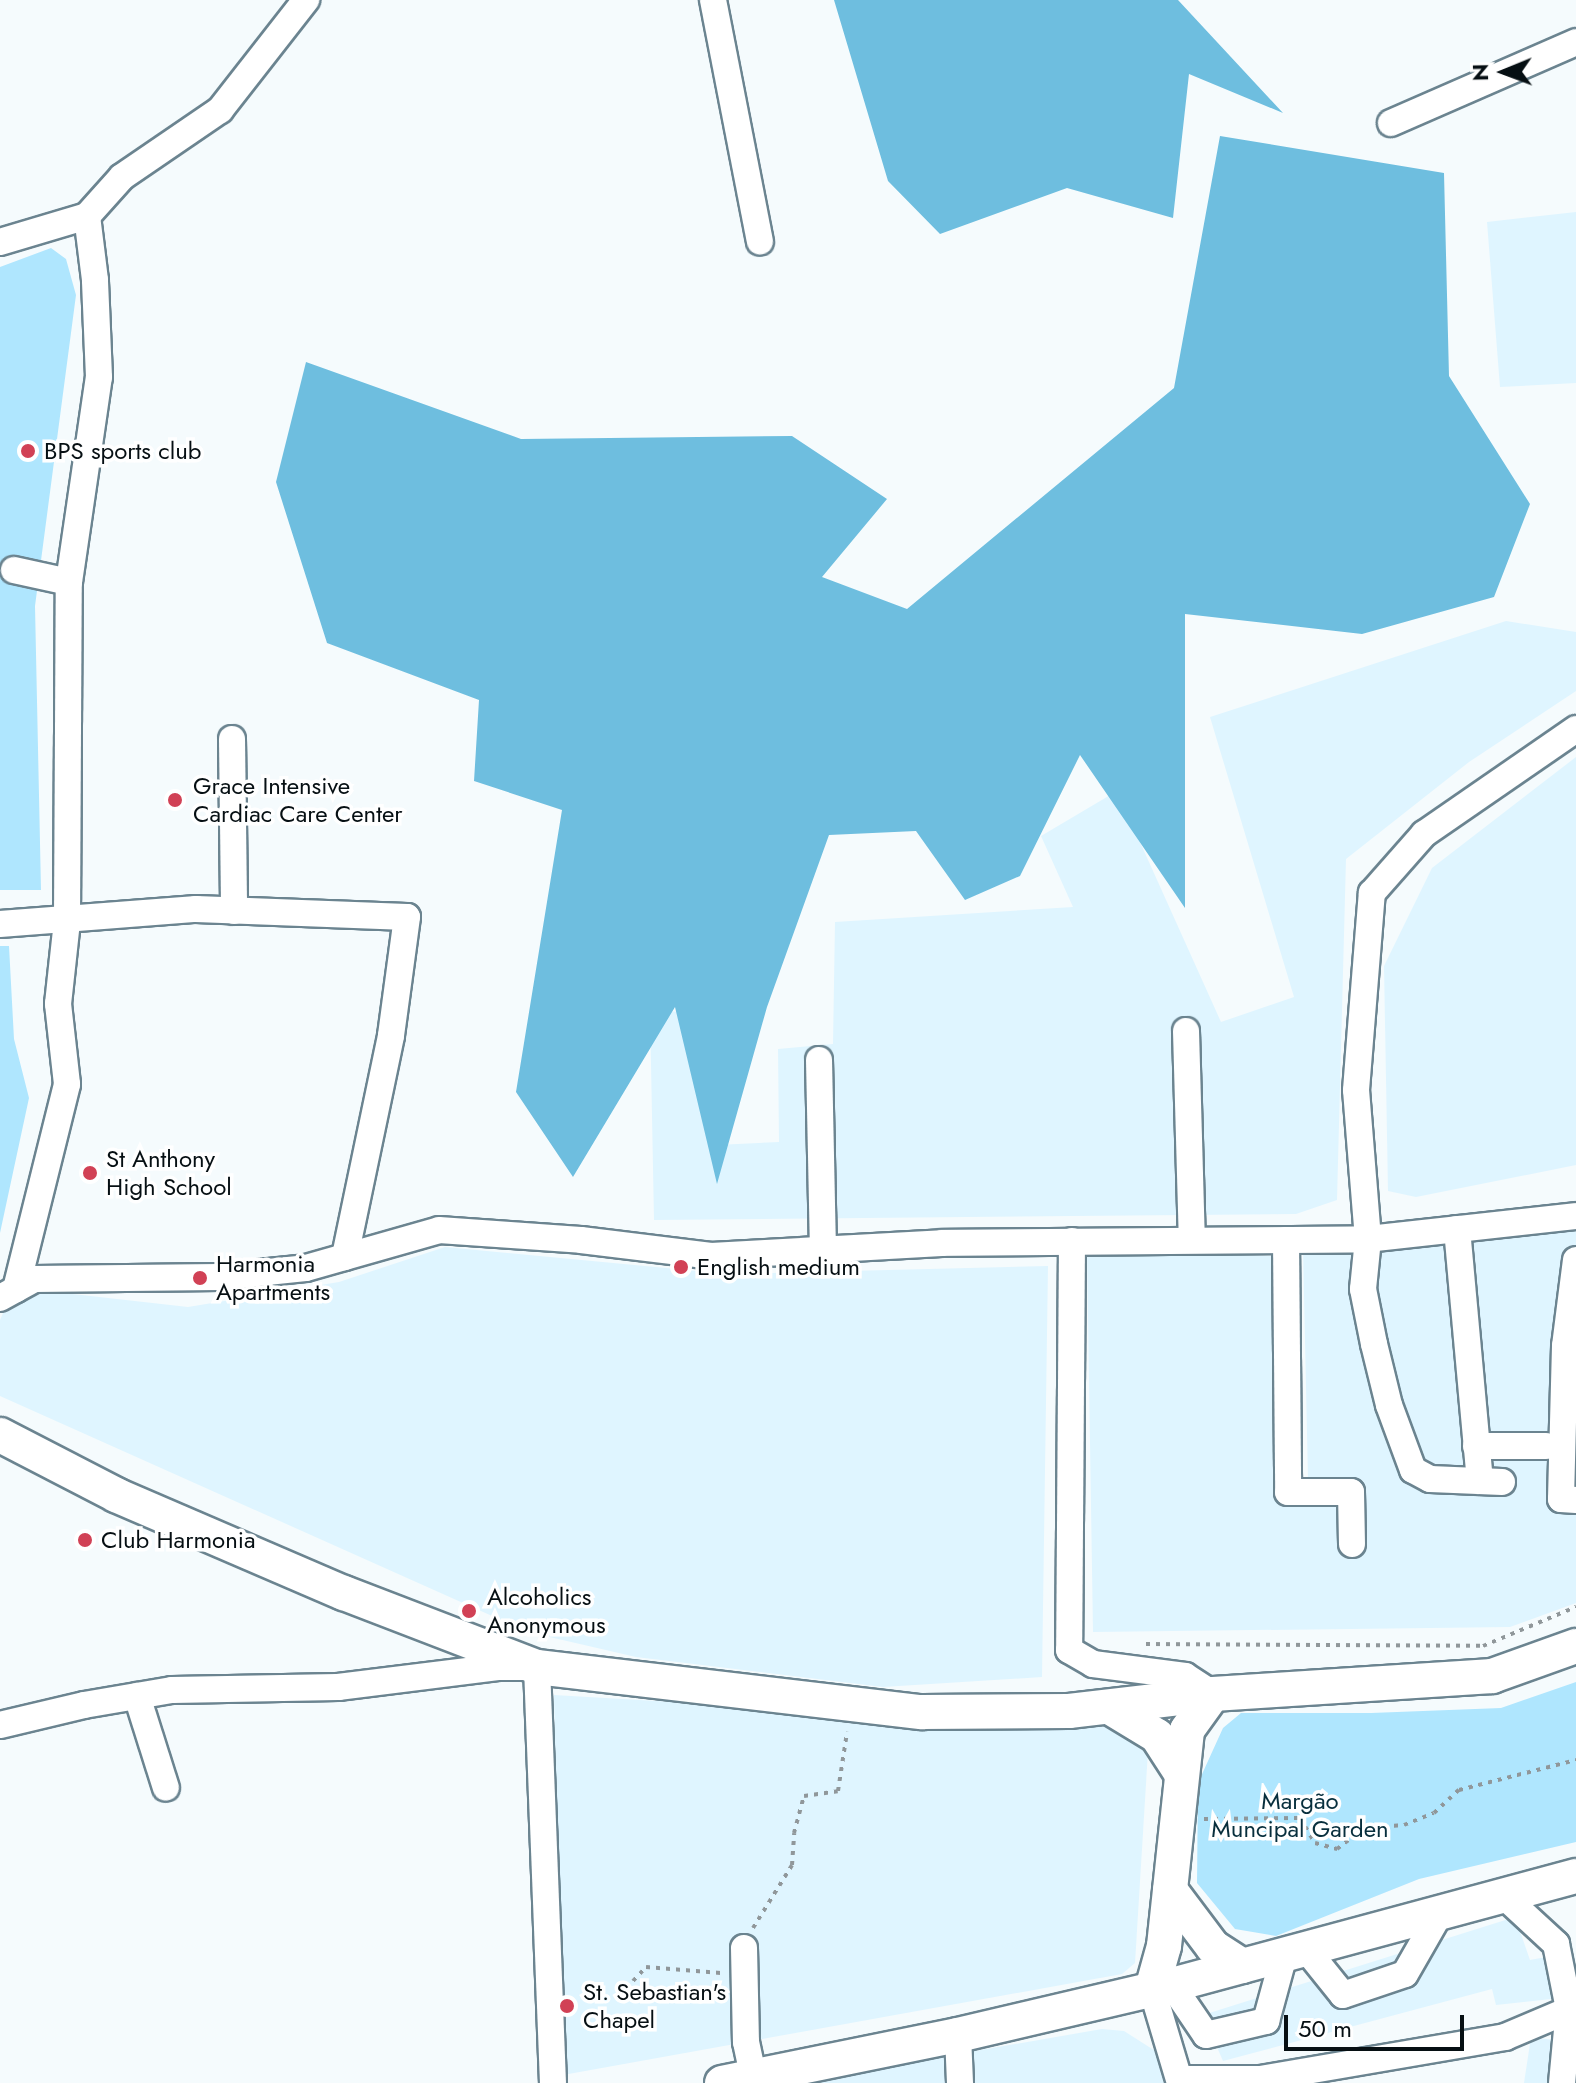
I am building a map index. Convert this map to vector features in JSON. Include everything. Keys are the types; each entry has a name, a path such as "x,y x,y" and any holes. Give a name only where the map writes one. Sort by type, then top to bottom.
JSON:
{"main road":[{"path":"0,1435 116,1495 329,1587 537,1667 922,1712 1111,1708 1213,1694 1492,1676 1576,1646"},
{"path":"1162,1987 1187,1730 1213,1694"},
{"path":"1111,1708 1157,1736 1181,1773"},
{"path":"738,2080 958,2035 1162,1987 1576,1876"},
{"path":"1170,1890 1213,1947 1242,1966"}],"street":[{"path":"0,242 87,216 122,177 220,110 306,0"},
{"path":"713,0 760,241"},
{"path":"1391,123 1576,42"},
{"path":"8,1293 67,1084 58,1004 67,921 69,582 99,377 95,280 87,216"},
{"path":"14,570 69,582"},
{"path":"1457,1229 1476,1446 1491,1481 1430,1479 1413,1470 1389,1405 1366,1303 1363,1273 1368,1239 1356,1090 1372,893 1424,834 1576,729"},
{"path":"232,739 234,911"},
{"path":"0,924 196,909 407,917 391,1036 345,1257"},
{"path":"1186,1031 1192,1240"},
{"path":"819,1060 823,1250"},
{"path":"8,1293 34,1279 219,1277 306,1268 439,1230 581,1240 711,1256 942,1243 1368,1239 1576,1216"},
{"path":"1286,1240 1288,1492 1351,1492 1352,1544"},
{"path":"1072,1241 1069,1650 1093,1664 1185,1676 1213,1694"},
{"path":"1576,1260 1565,1346 1561,1499 1576,1500"},
{"path":"1476,1446 1546,1446"},
{"path":"0,1725 172,1690 338,1687 498,1667 537,1667 553,2083"},
{"path":"137,1696 166,1788"},
{"path":"1504,1896 1556,1944 1573,2008 1562,2083"},
{"path":"1162,1987 1206,2035 1266,2021 1295,1952 1343,1995 1405,1974 1440,1913"},
{"path":"738,2080 746,2042 744,1960"},
{"path":"1162,1987 1180,2081 1260,2079 1505,2037 1573,2008"},
{"path":"958,2035 960,2083"}],"path":[{"path":"1135,1644 1483,1646 1574,1608 1576,1616"},
{"path":"633,1981 646,1967 700,1974 744,1960 761,1909 792,1865 794,1833 804,1796 838,1791 851,1704"},
{"path":"1176,1820 1300,1818 1315,1843 1337,1849 1364,1828 1404,1825 1434,1813 1459,1790 1576,1760"}],"shaded area":[{"path":"834,0 1178,0 1283,113 1189,74 1173,218 1067,188 940,234 888,181"},
{"path":"1220,136 1444,173 1449,376 1530,504 1494,597 1362,634 1185,614 1185,908 1080,755 1020,876 965,900 916,831 829,835 767,1007 717,1184 675,1007 573,1177 516,1092 562,810 474,781 479,700 327,643 276,482 306,362 521,439 792,436 887,499 822,577 907,609 1174,388"},
{"path":"1576,212 1576,383 1500,387 1487,222"},
{"path":"1506,621 1576,632 1576,691 1469,762 1346,859 1337,1200 1296,1214 654,1220 650,1012 712,1011 716,1145 779,1142 778,1049 833,1044 835,922 1073,907 1041,836 1117,791 1221,1022 1294,997 1210,717"},
{"path":"1576,757 1576,1165 1416,1197 1388,1191 1384,966 1432,868"},
{"path":"1576,1225 1576,1603 1510,1627 1093,1632 1087,1252 1274,1256 1276,1480 1308,1479 1303,1248"},
{"path":"445,1247 729,1274 1048,1266 1042,1677 883,1687 636,1657 528,1632 0,1396 0,1320 7,1304 37,1290 188,1307 339,1282"},
{"path":"554,1695 1122,1728 1148,1751 1135,1963 1122,1974 563,2075"},
{"path":"1515,1917 1530,1960 1552,1956 1560,1998 1496,2005 1492,1989 1223,2061 1203,2015"},
{"path":"1102,2029 1124,2031 1157,2052 1165,2083 790,2083"},
{"path":"1531,2037 1562,2041 1558,2083 1524,2083"}],"green space":[{"name":"BPS sports club","path":"51,248 66,259 76,295 35,606 41,890 0,890 0,267"},
{"path":"0,946 9,946 14,1039 29,1098 0,1233"},
{"name":"Margão Muncipal Garden","path":"1576,1682 1576,1842 1419,1879 1276,1936 1235,1929 1197,1883 1198,1783 1223,1728 1241,1713 1371,1713 1501,1708"}],"place":[{"name":"BPS sports club","path":"28,451"},
{"name":"Grace Intensive Cardiac Care Center","path":"175,800"},
{"name":"St Anthony High School","path":"90,1173"},
{"name":"English medium","path":"681,1267"},
{"name":"Harmonia Apartments","path":"200,1278"},
{"name":"Club Harmonia","path":"85,1540"},
{"name":"Alcoholics Anonymous","path":"469,1611"},
{"name":"St. Sebastian's Chapel","path":"567,2006"}]}
